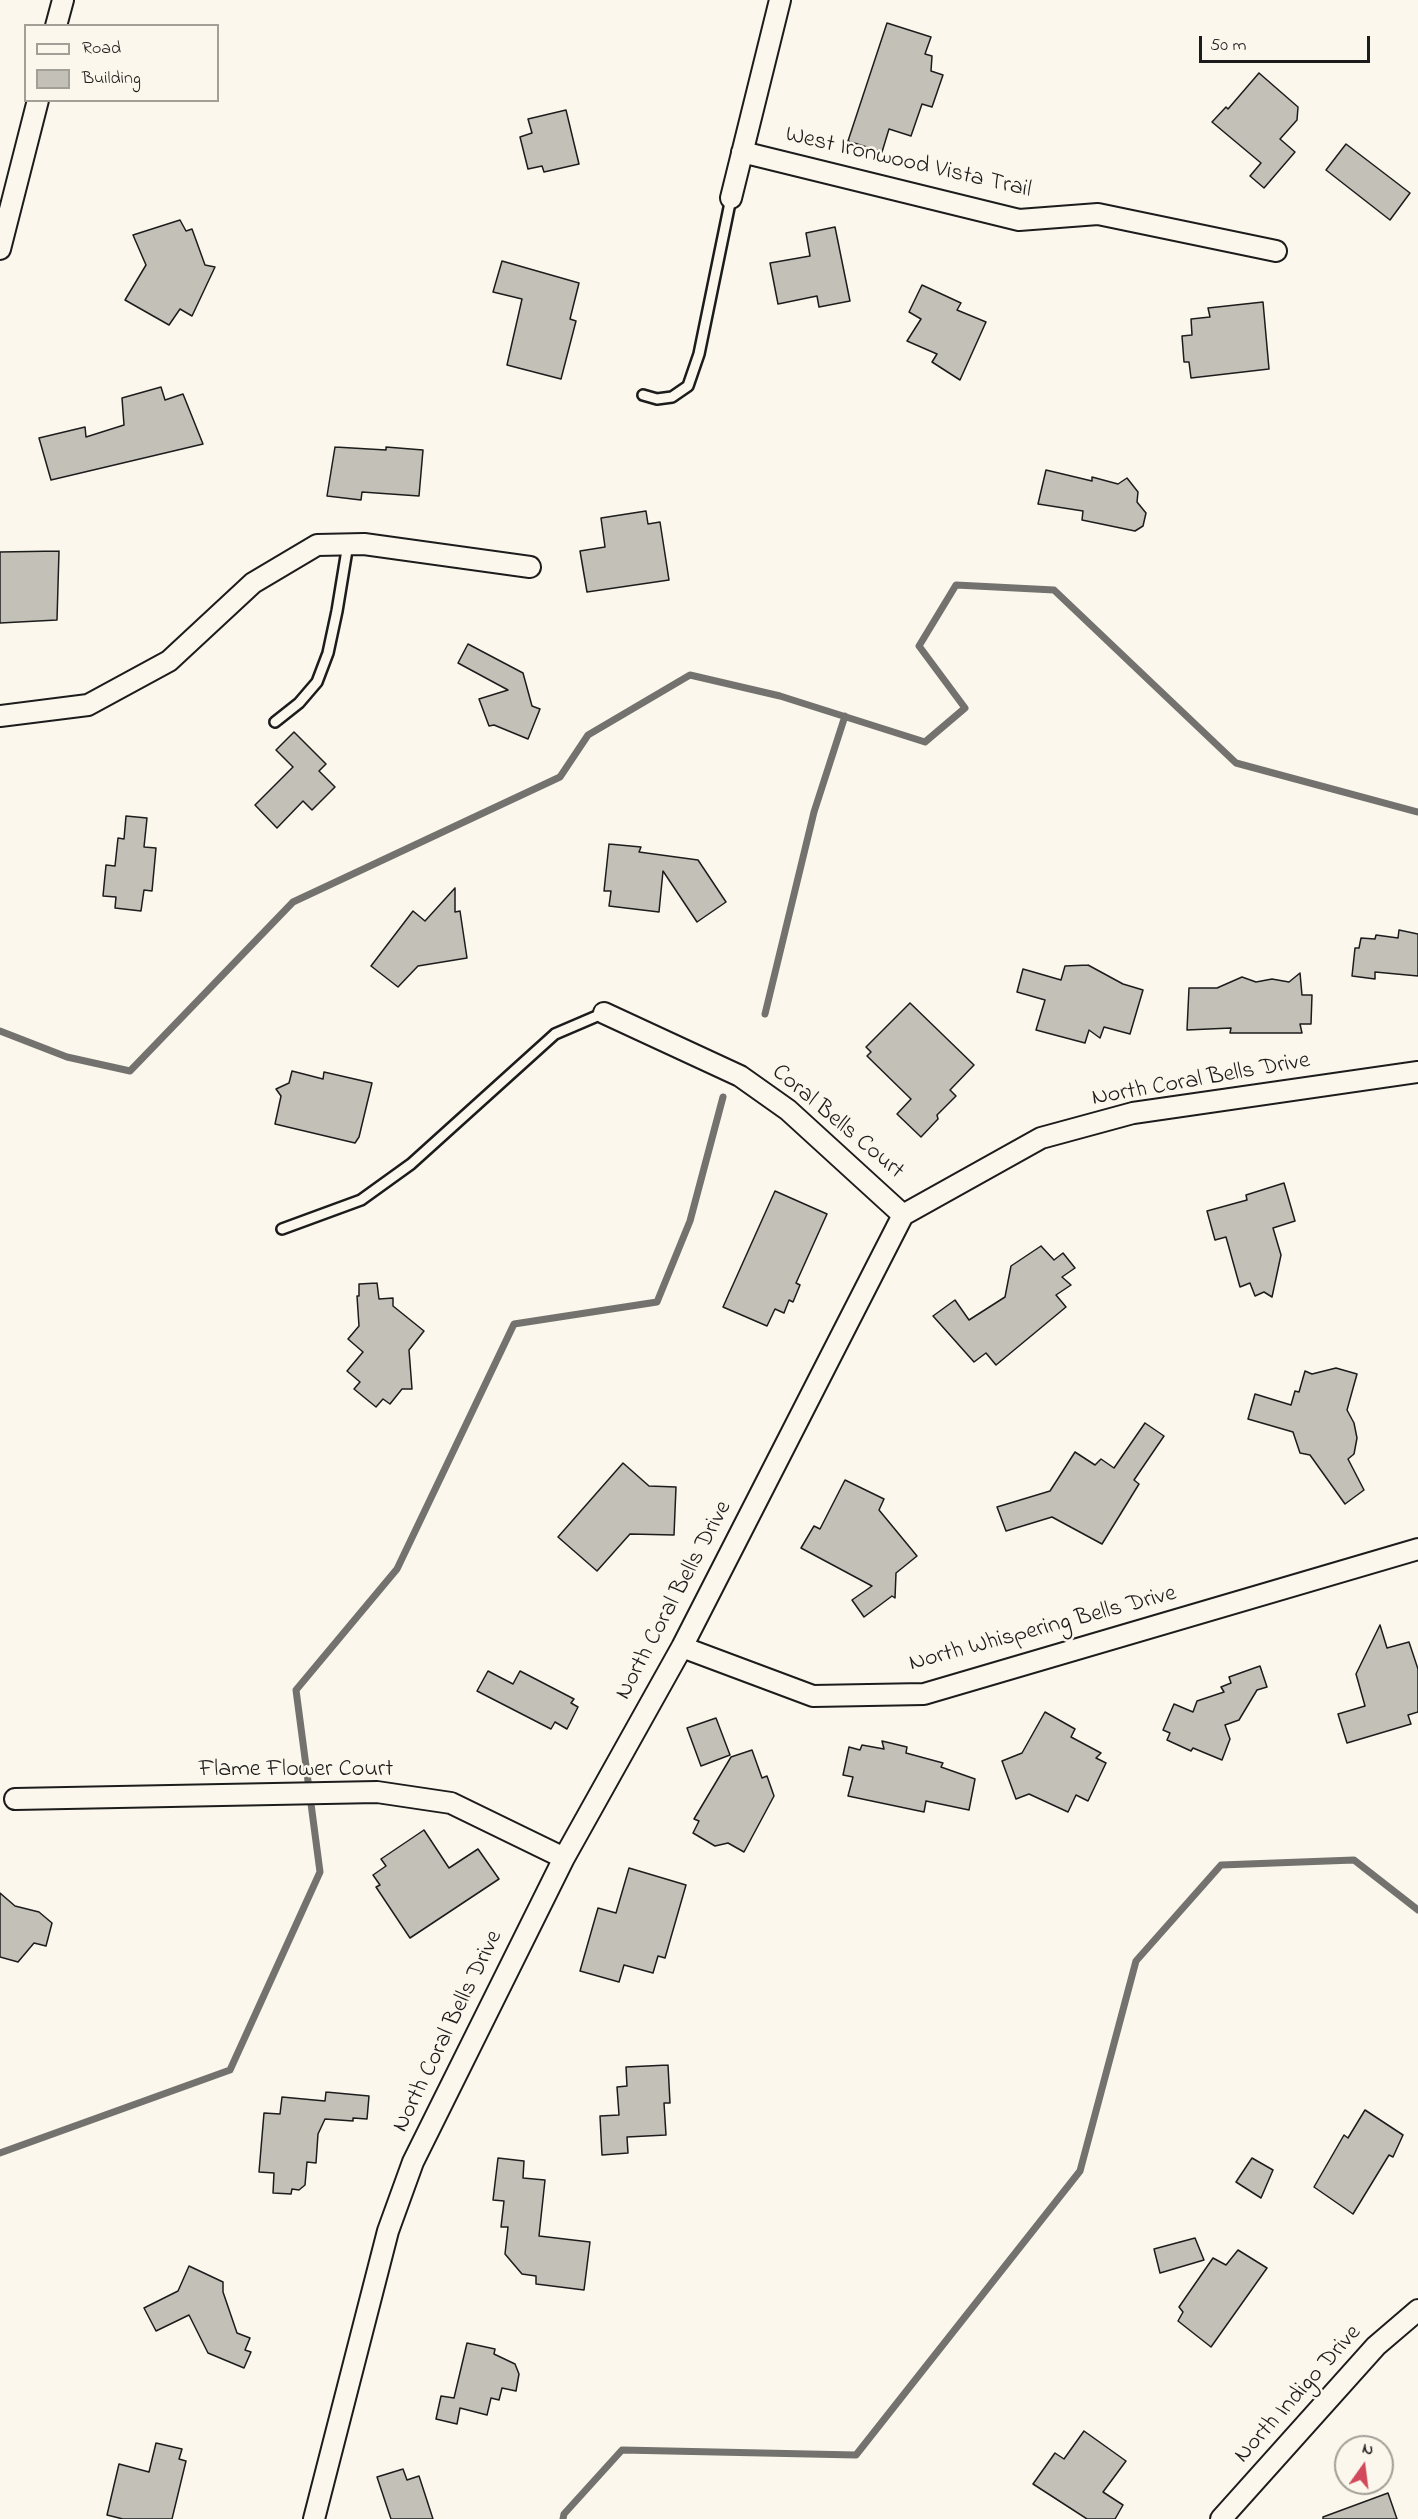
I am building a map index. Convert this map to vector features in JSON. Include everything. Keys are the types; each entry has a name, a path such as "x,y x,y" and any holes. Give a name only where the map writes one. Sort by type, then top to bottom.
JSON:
{"street":[{"path":"57,24 63,0"},
{"path":"731,198 780,0"},
{"path":"0,249 37,102"},
{"name":"West Ironwood Vista Trail","path":"742,152 1019,220 1098,214 1276,251"},
{"path":"0,716 88,705 169,661 253,582 317,545 364,544 530,567"},
{"name":"Coral Bells Court","path":"604,1013 740,1076 788,1110 903,1215"},
{"name":"North Coral Bells Drive","path":"314,2519 388,2231 413,2162 564,1858 682,1647 903,1215 1041,1138 1133,1113 1418,1072"},
{"name":"North Whispering Bells Drive","path":"682,1647 813,1696 924,1694 1418,1549"},
{"name":"Flame Flower Court","path":"15,1799 377,1792 451,1803 564,1858"},
{"name":"North Indigo Drive","path":"1221,2519 1376,2346 1418,2310"}],"lane":[{"path":"643,395 657,399 672,397 688,386 699,354 731,198"},
{"path":"275,722 299,703 317,682 333,632 348,544"},
{"path":"282,1229 361,1200 411,1164 555,1034 604,1013"}],"building":[{"path":"887,23 931,37 925,54 932,56 931,71 943,75 932,107 922,104 911,136 889,129 882,152 848,141"},
{"path":"1259,73 1298,107 1297,120 1280,139 1295,152 1264,188 1250,176 1261,163 1212,122 1226,107 1228,109"},
{"path":"566,110 579,164 544,172 542,166 528,169 520,137 532,133 528,119"},
{"path":"1346,144 1410,193 1390,220 1326,170"},
{"path":"180,220 186,231 192,229 205,265 215,267 192,316 180,309 169,325 125,300 146,265 133,235"},
{"path":"835,227 850,301 819,307 817,296 778,304 770,263 810,256 806,233"},
{"path":"502,261 579,283 570,319 576,321 561,379 507,365 522,299 493,292"},
{"path":"922,285 961,303 957,310 986,322 960,380 932,362 937,354 907,341 921,319 909,312"},
{"path":"1263,302 1269,369 1191,378 1189,362 1184,362 1182,336 1192,335 1191,319 1210,317 1208,308"},
{"path":"161,387 165,400 183,394 203,444 51,480 39,438 85,427 86,437 124,425 122,398"},
{"path":"335,447 423,450 419,496 362,492 361,500 327,496"},
{"path":"1046,470 1092,481 1092,477 1118,484 1127,478 1138,492 1137,502 1146,513 1143,526 1135,531 1082,520 1083,511 1038,504"},
{"path":"646,511 648,524 660,522 669,580 587,592 580,551 605,547 601,518"},
{"path":"59,551 57,620 0,623 0,552"},
{"path":"468,644 523,673 532,706 540,709 528,739 494,725 489,726 479,699 508,690 458,663"},
{"path":"294,732 326,764 319,771 335,787 312,810 303,801 277,828 255,805 293,767 276,750"},
{"path":"126,816 147,818 144,847 156,848 152,891 144,890 141,911 115,908 116,897 103,896 106,865 115,866 118,838 124,839"},
{"path":"609,844 641,847 639,852 698,860 726,902 697,922 663,871 659,912 609,906 611,891 604,891"},
{"path":"455,888 455,912 460,911 467,958 418,966 398,987 371,966 413,911 425,921"},
{"path":"1399,930 1418,934 1418,976 1375,972 1375,979 1352,976 1355,948 1359,948 1361,938 1375,939 1376,935 1398,938"},
{"path":"1088,965 1123,984 1143,990 1130,1034 1104,1027 1100,1038 1089,1030 1085,1043 1036,1030 1045,1000 1017,992 1023,969 1061,980 1065,966"},
{"path":"1300,973 1302,995 1312,995 1311,1024 1300,1024 1302,1033 1230,1033 1231,1028 1187,1030 1189,988 1217,988 1242,977 1256,982 1272,979 1289,982"},
{"path":"910,1003 974,1065 950,1090 956,1096 937,1115 938,1119 921,1137 897,1114 911,1099 867,1056 871,1052 866,1047"},
{"path":"292,1071 323,1079 324,1072 372,1083 359,1137 355,1143 275,1124 281,1096 276,1089 289,1083"},
{"path":"1284,1183 1295,1221 1273,1228 1281,1255 1272,1297 1264,1292 1255,1296 1250,1283 1240,1287 1226,1237 1215,1240 1207,1211 1247,1200 1246,1195"},
{"path":"775,1191 827,1214 796,1283 800,1285 793,1302 789,1300 784,1313 775,1309 767,1326 723,1307"},
{"path":"1041,1246 1054,1260 1063,1253 1075,1268 1062,1277 1071,1285 1056,1295 1066,1307 996,1365 986,1353 974,1362 933,1316 955,1300 969,1320 1005,1297 1011,1266"},
{"path":"377,1283 379,1299 393,1298 393,1306 424,1331 409,1350 412,1389 402,1389 390,1404 383,1399 376,1407 354,1389 360,1382 347,1371 363,1352 348,1339 359,1326 357,1296 359,1296 359,1284"},
{"path":"1336,1368 1357,1374 1347,1410 1354,1423 1357,1438 1354,1454 1348,1459 1364,1490 1345,1504 1310,1455 1300,1453 1293,1432 1248,1419 1255,1394 1291,1405 1295,1391 1299,1392 1305,1371 1312,1374"},
{"path":"1145,1423 1164,1436 1134,1480 1139,1484 1102,1544 1052,1517 1006,1531 997,1507 1050,1491 1075,1452 1095,1465 1101,1459 1114,1468"},
{"path":"623,1463 649,1486 676,1487 674,1535 630,1534 597,1571 558,1537"},
{"path":"845,1480 884,1499 879,1510 917,1556 896,1573 895,1598 892,1596 864,1617 852,1600 872,1586 801,1548 814,1526 820,1529"},
{"path":"1380,1625 1387,1648 1409,1642 1418,1669 1418,1712 1408,1715 1411,1724 1347,1743 1338,1714 1365,1706 1356,1674"},
{"path":"1260,1666 1267,1687 1257,1690 1239,1720 1225,1725 1230,1739 1222,1760 1193,1748 1191,1751 1167,1740 1170,1733 1163,1730 1174,1704 1193,1712 1197,1701 1224,1692 1221,1687 1231,1683 1229,1677"},
{"path":"488,1671 513,1684 520,1671 574,1699 571,1703 578,1707 567,1729 555,1722 551,1729 477,1691"},
{"path":"1045,1712 1075,1729 1071,1737 1101,1753 1096,1758 1106,1763 1088,1801 1076,1795 1068,1812 1029,1794 1016,1799 1002,1761 1022,1753"},
{"path":"716,1718 730,1755 701,1766 687,1728"},
{"path":"882,1741 907,1747 906,1753 943,1763 941,1767 975,1779 969,1810 926,1801 924,1812 848,1796 853,1777 843,1775 849,1747 860,1750 862,1745 884,1749"},
{"path":"752,1750 762,1778 767,1776 774,1796 744,1852 728,1843 715,1846 693,1833 699,1821 694,1819 731,1757"},
{"path":"424,1830 449,1868 478,1849 499,1879 410,1938 376,1887 380,1885 373,1875 386,1866 381,1859"},
{"path":"629,1868 686,1885 665,1958 658,1956 653,1973 624,1965 619,1982 580,1971 598,1908 616,1913"},
{"path":"0,1893 15,1906 39,1912 52,1923 46,1946 34,1943 18,1962 0,1957"},
{"path":"668,2065 670,2103 664,2103 666,2135 627,2137 628,2153 602,2155 600,2116 619,2115 617,2087 627,2086 626,2067"},
{"path":"326,2092 369,2096 367,2119 353,2118 353,2121 325,2119 318,2134 316,2163 307,2162 305,2185 299,2190 292,2189 291,2194 273,2193 274,2173 259,2172 264,2113 280,2114 282,2097 325,2101"},
{"path":"1365,2110 1403,2135 1393,2157 1389,2155 1353,2214 1314,2187 1344,2135 1348,2138"},
{"path":"498,2158 524,2161 523,2178 545,2180 539,2236 590,2242 584,2290 536,2284 536,2276 522,2274 505,2254 508,2227 501,2227 504,2201 493,2200"},
{"path":"1252,2158 1273,2170 1261,2198 1236,2182"},
{"path":"1195,2238 1204,2260 1160,2273 1154,2249"},
{"path":"1238,2250 1267,2268 1211,2347 1178,2321 1183,2312 1179,2307 1213,2258 1226,2265"},
{"path":"189,2266 223,2282 223,2292 237,2333 250,2338 245,2350 251,2352 244,2368 208,2353 189,2315 156,2331 144,2308 178,2291"},
{"path":"467,2343 495,2349 494,2354 515,2364 519,2374 516,2391 502,2388 499,2400 491,2398 487,2415 460,2408 457,2424 436,2419 441,2396 454,2398"},
{"path":"1084,2431 1126,2461 1103,2492 1123,2505 1115,2519 1087,2519 1033,2484 1055,2453 1064,2459"},
{"path":"156,2443 182,2449 179,2459 186,2461 172,2519 123,2519 107,2515 119,2464 149,2472"},
{"path":"403,2469 407,2480 419,2476 433,2519 391,2519 377,2477"},
{"path":"1383,2495 1389,2495 1397,2519 1323,2519 1323,2517"}],"waterway":[{"path":"0,1031 67,1057 130,1071 293,902 560,777 588,735 690,675 780,696 925,742 965,708 919,646 956,585 1054,590 1236,763 1418,812"},
{"path":"765,1014 814,812 845,716"},
{"path":"0,2153 230,2070 320,1872 296,1690 397,1569 514,1324 657,1302 690,1221 723,1097"},
{"path":"563,2519 564,2514 622,2450 856,2455 1080,2171 1136,1961 1221,1865 1354,1860 1418,1910"}]}
